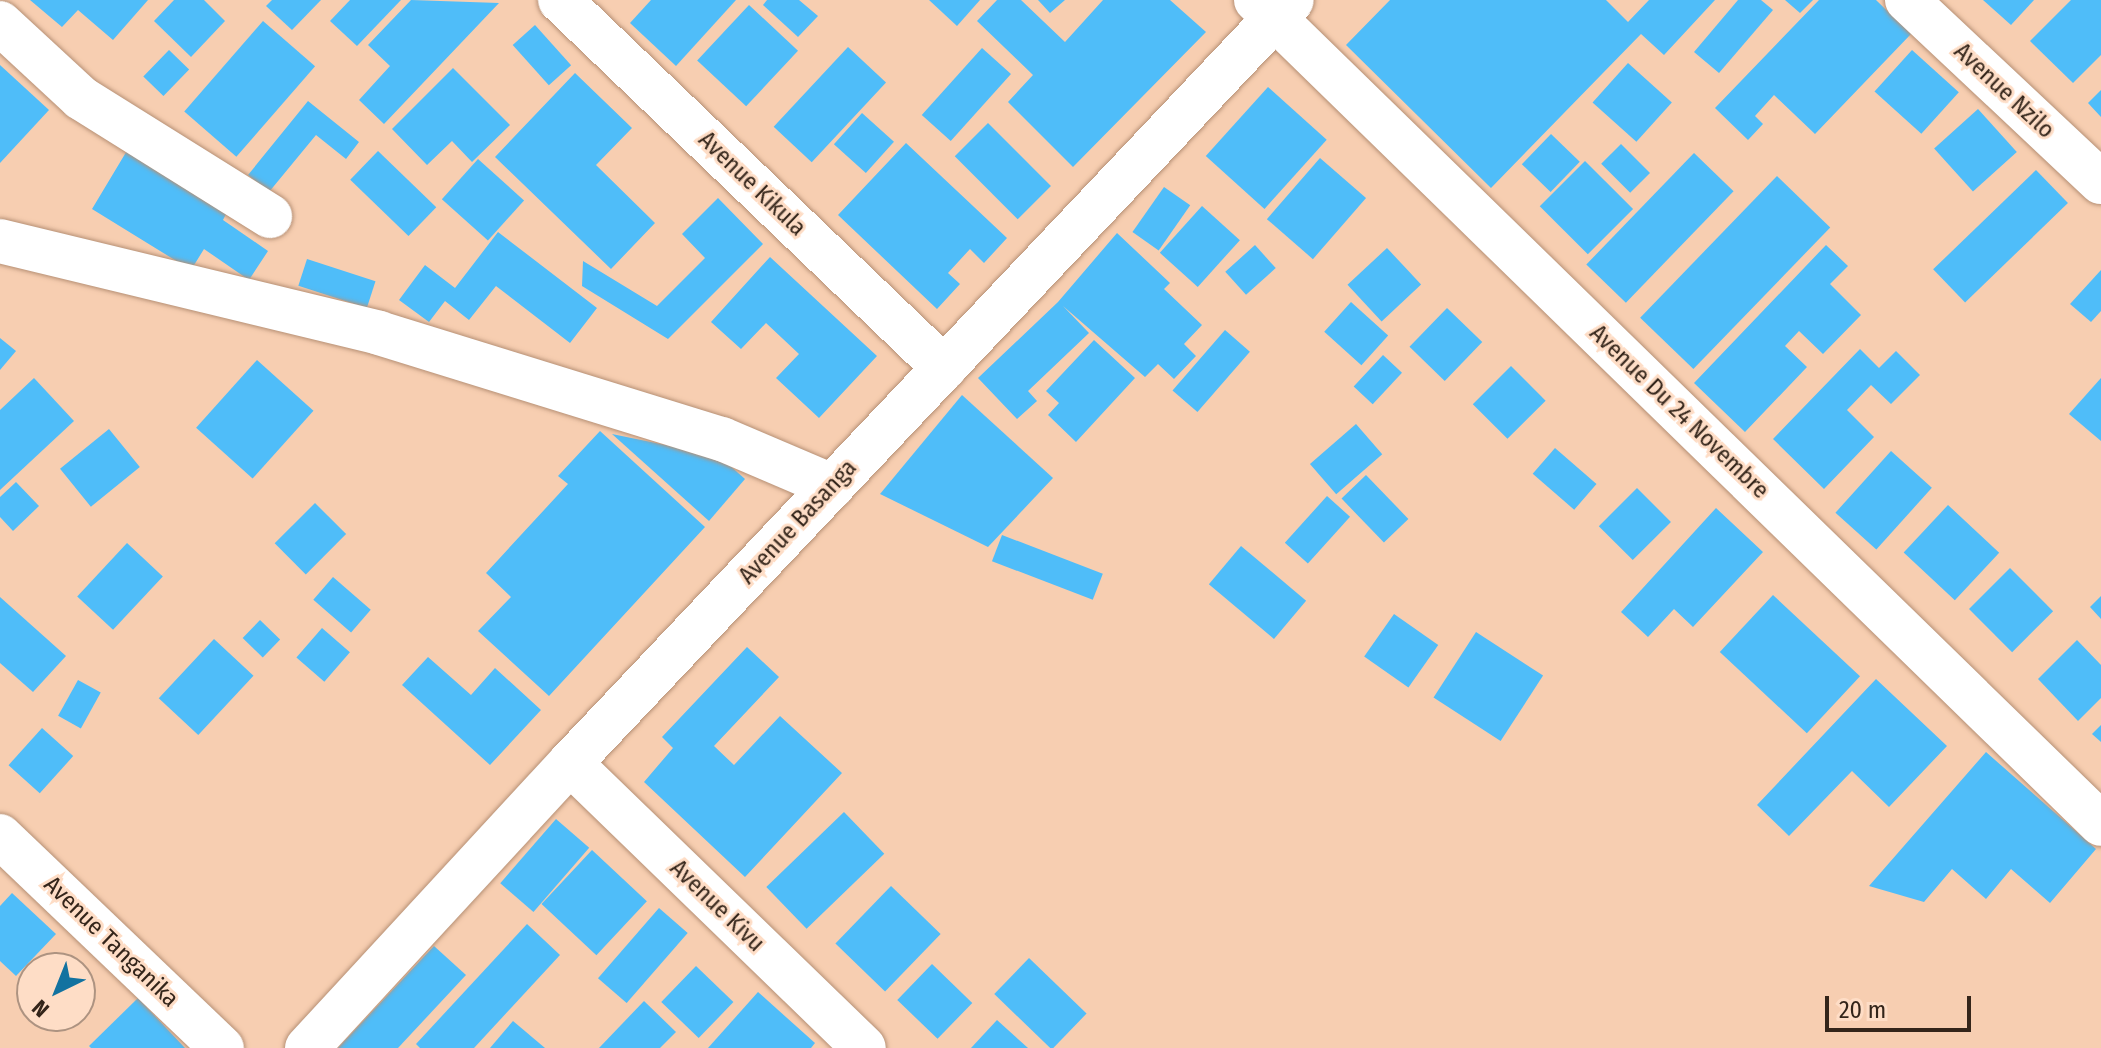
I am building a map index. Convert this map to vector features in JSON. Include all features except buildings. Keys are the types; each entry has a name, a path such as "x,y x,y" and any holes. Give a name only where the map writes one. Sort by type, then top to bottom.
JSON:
{"street":[{"name":"Avenue Kikula","path":"560,0 944,368"},
{"name":"Avenue Nzilo","path":"1907,0 2101,182"},
{"name":"Avenue Basanga","path":"307,1048 570,763 944,368 1274,6"},
{"name":"Avenue Du 24 Novembre","path":"1274,6 2101,824"},
{"path":"0,23 81,98 270,216"},
{"path":"0,241 379,333 722,439 832,486"},
{"name":"Avenue Kivu","path":"570,763 864,1048"},
{"name":"Avenue Tanganika","path":"0,836 222,1048"}]}
